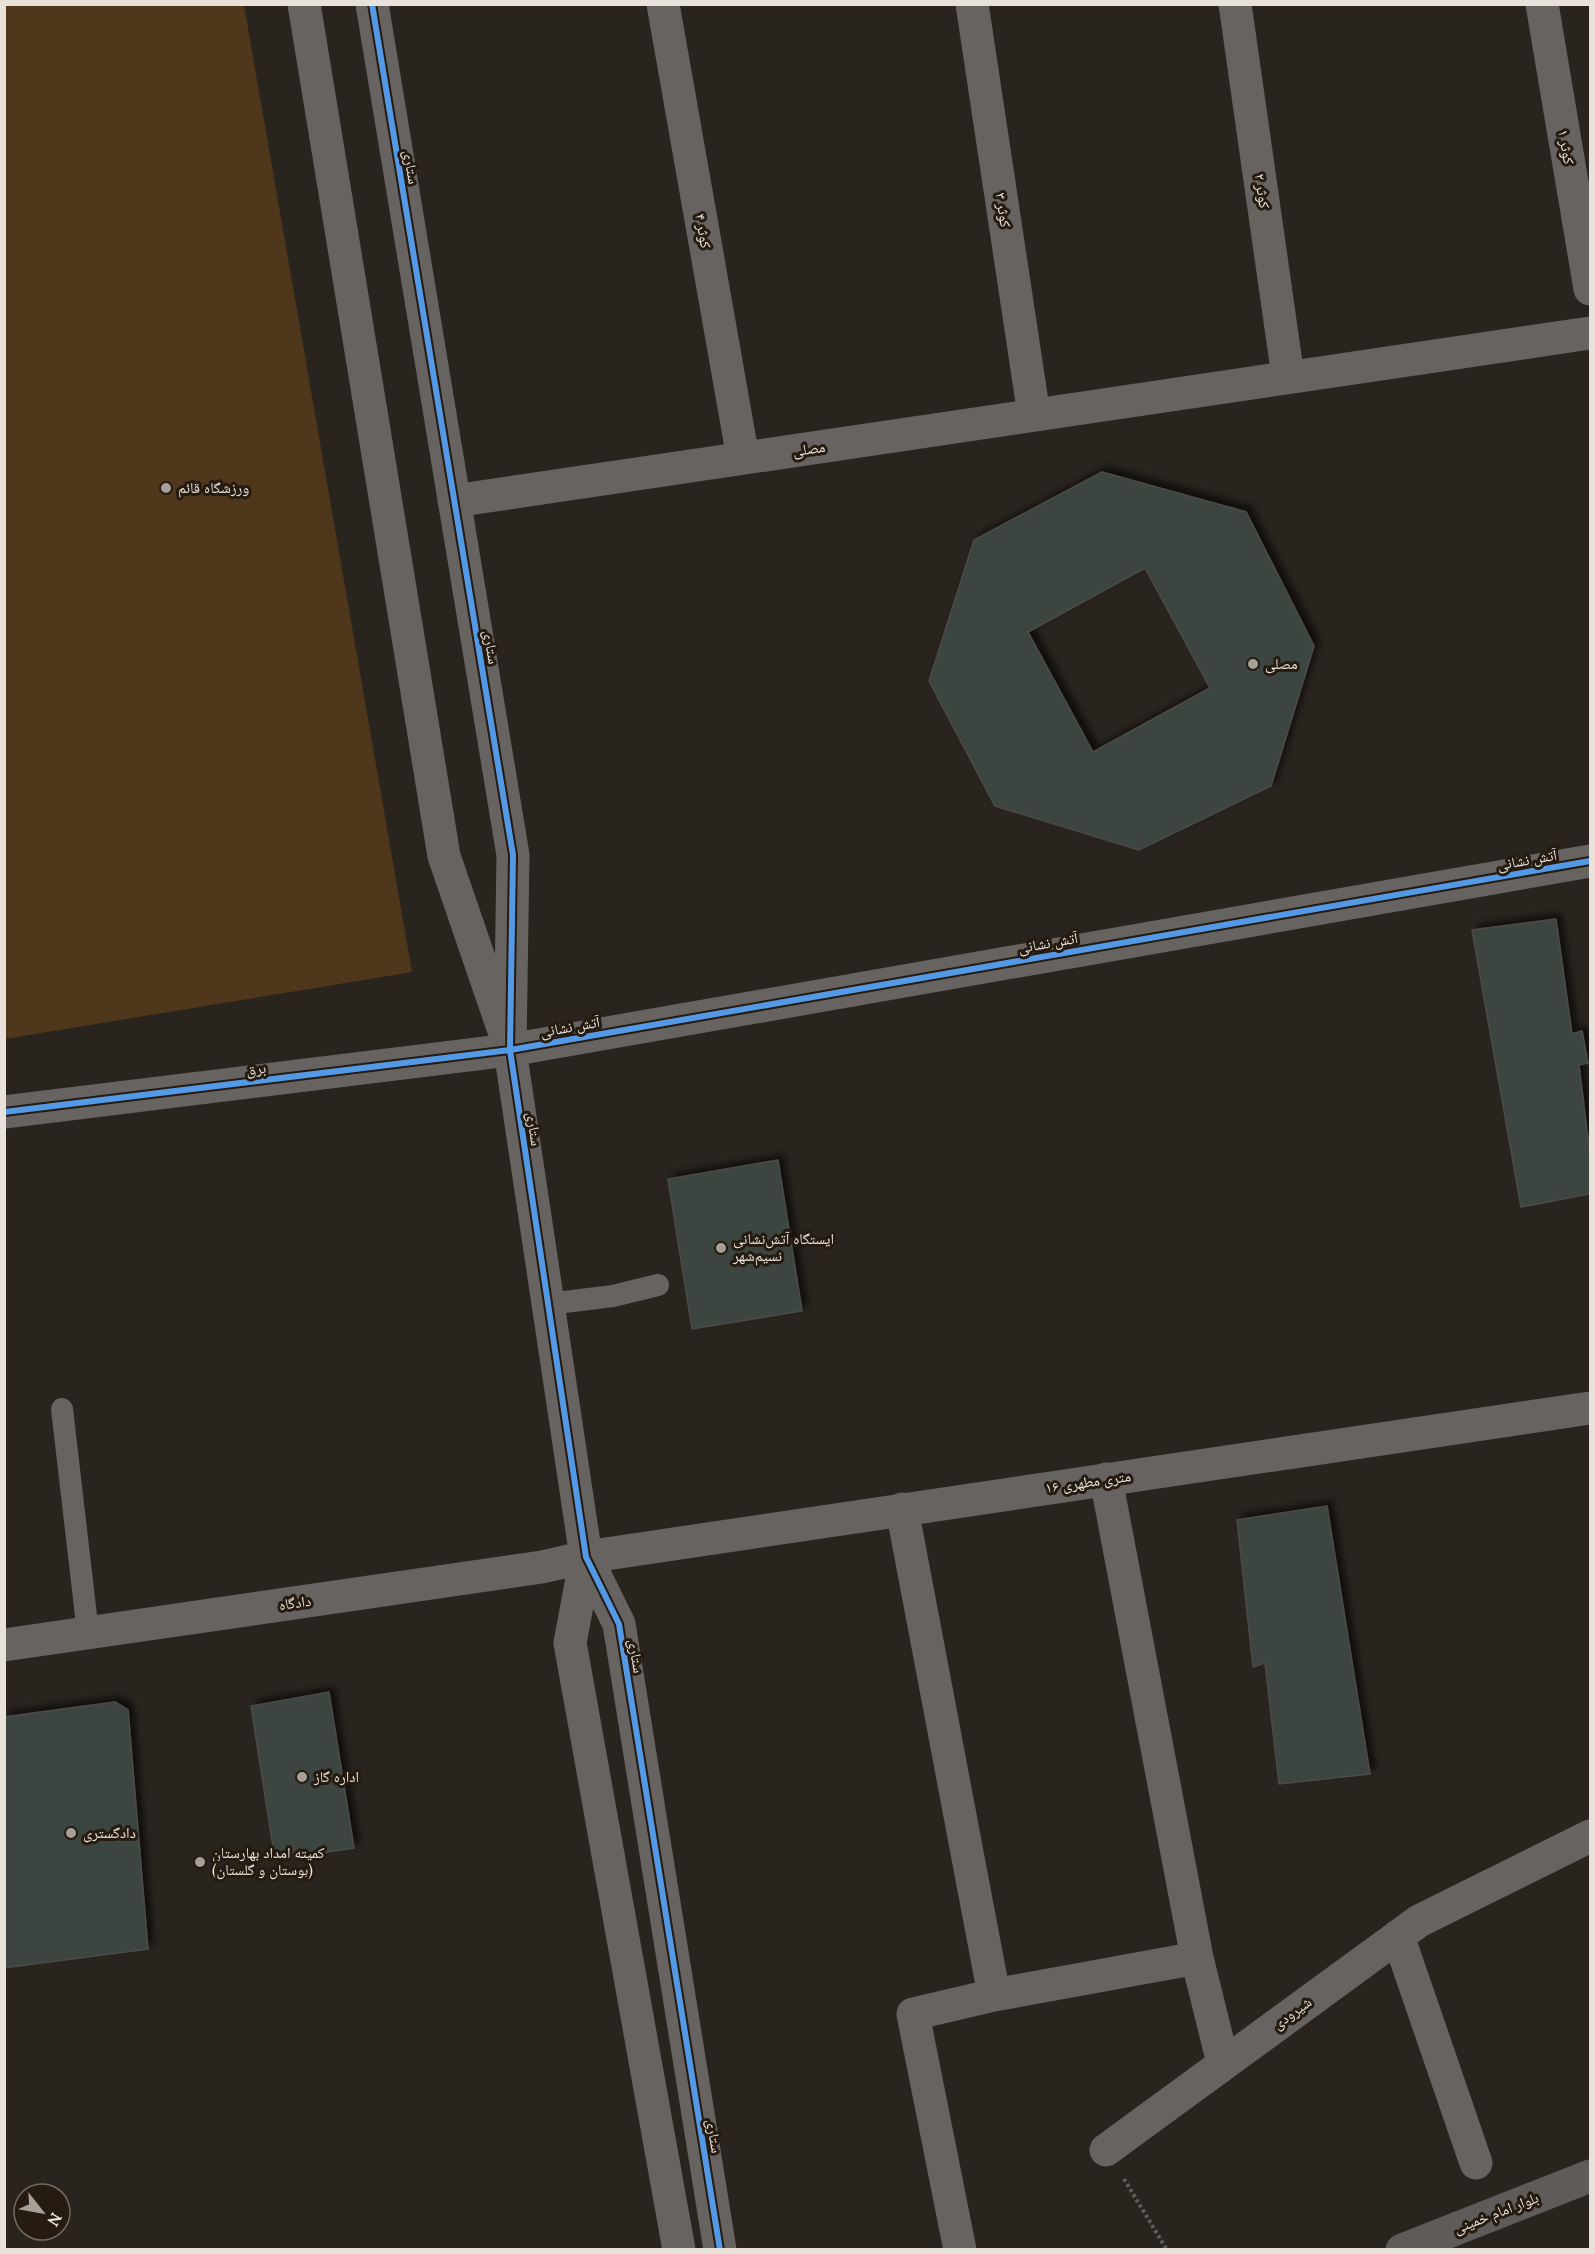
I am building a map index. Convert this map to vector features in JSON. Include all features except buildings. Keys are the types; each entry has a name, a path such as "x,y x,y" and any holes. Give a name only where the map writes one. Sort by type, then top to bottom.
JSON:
{"main road":[{"name":"بلوار امام خمینی","path":"1402,2250 1590,2176"}],"street":[{"name":"ستاری","path":"304,4 444,856 510,1050"},
{"name":"ستاری","path":"372,4 513,855 510,1050 585,1557 570,1643 679,2250"},
{"name":"کوثر ۴","path":"663,4 742,458"},
{"name":"کوثر ۳","path":"972,4 1034,415"},
{"name":"کوثر ۲","path":"1235,4 1288,377"},
{"name":"کوثر ۱","path":"1542,4 1590,289"},
{"name":"مصلی","path":"454,501 1590,333"},
{"name":"آتش نشانی","path":"510,1050 1590,861"},
{"name":"برق","path":"4,1112 510,1050"},
{"name":"۱۶ متری مطهری","path":"585,1557 1590,1408"},
{"path":"1107,1479 1197,1958 1223,2063"},
{"path":"902,1509 994,1995"},
{"name":"ستاری","path":"585,1557 619,1624 720,2250"},
{"name":"دادگاه","path":"4,1645 531,1569 585,1557"},
{"name":"شیرودی","path":"1106,2150 1419,1922 1590,1836"},
{"path":"1398,1936 1476,2163"},
{"path":"960,2250 914,2014 994,1995 1197,1958"}],"lane":[{"path":"548,1304 613,1296 658,1285"},
{"path":"62,1409 88,1633"}],"path":[{"path":"1106,2150 1167,2250"}],"shaded area":[{"name":"ورزشگاه قائم","path":"5,4 244,5 412,972 5,1039"}],"cycle path":[{"path":"372,4 513,855 510,1050 586,1557 619,1624 720,2250"},
{"path":"4,1112 510,1050 1590,861"}],"place":[{"name":"ورزشگاه قائم","path":"166,488"},
{"name":"مصلی","path":"1253,664"},
{"name":"ایستگاه آتش‌نشانی نسیم‌شهر","path":"721,1248"},
{"name":"اداره گاز","path":"302,1777"},
{"name":"دادگستری","path":"71,1833"},
{"name":"کمیته امداد بهارستان (بوستان و گلستان)","path":"200,1862"}]}
